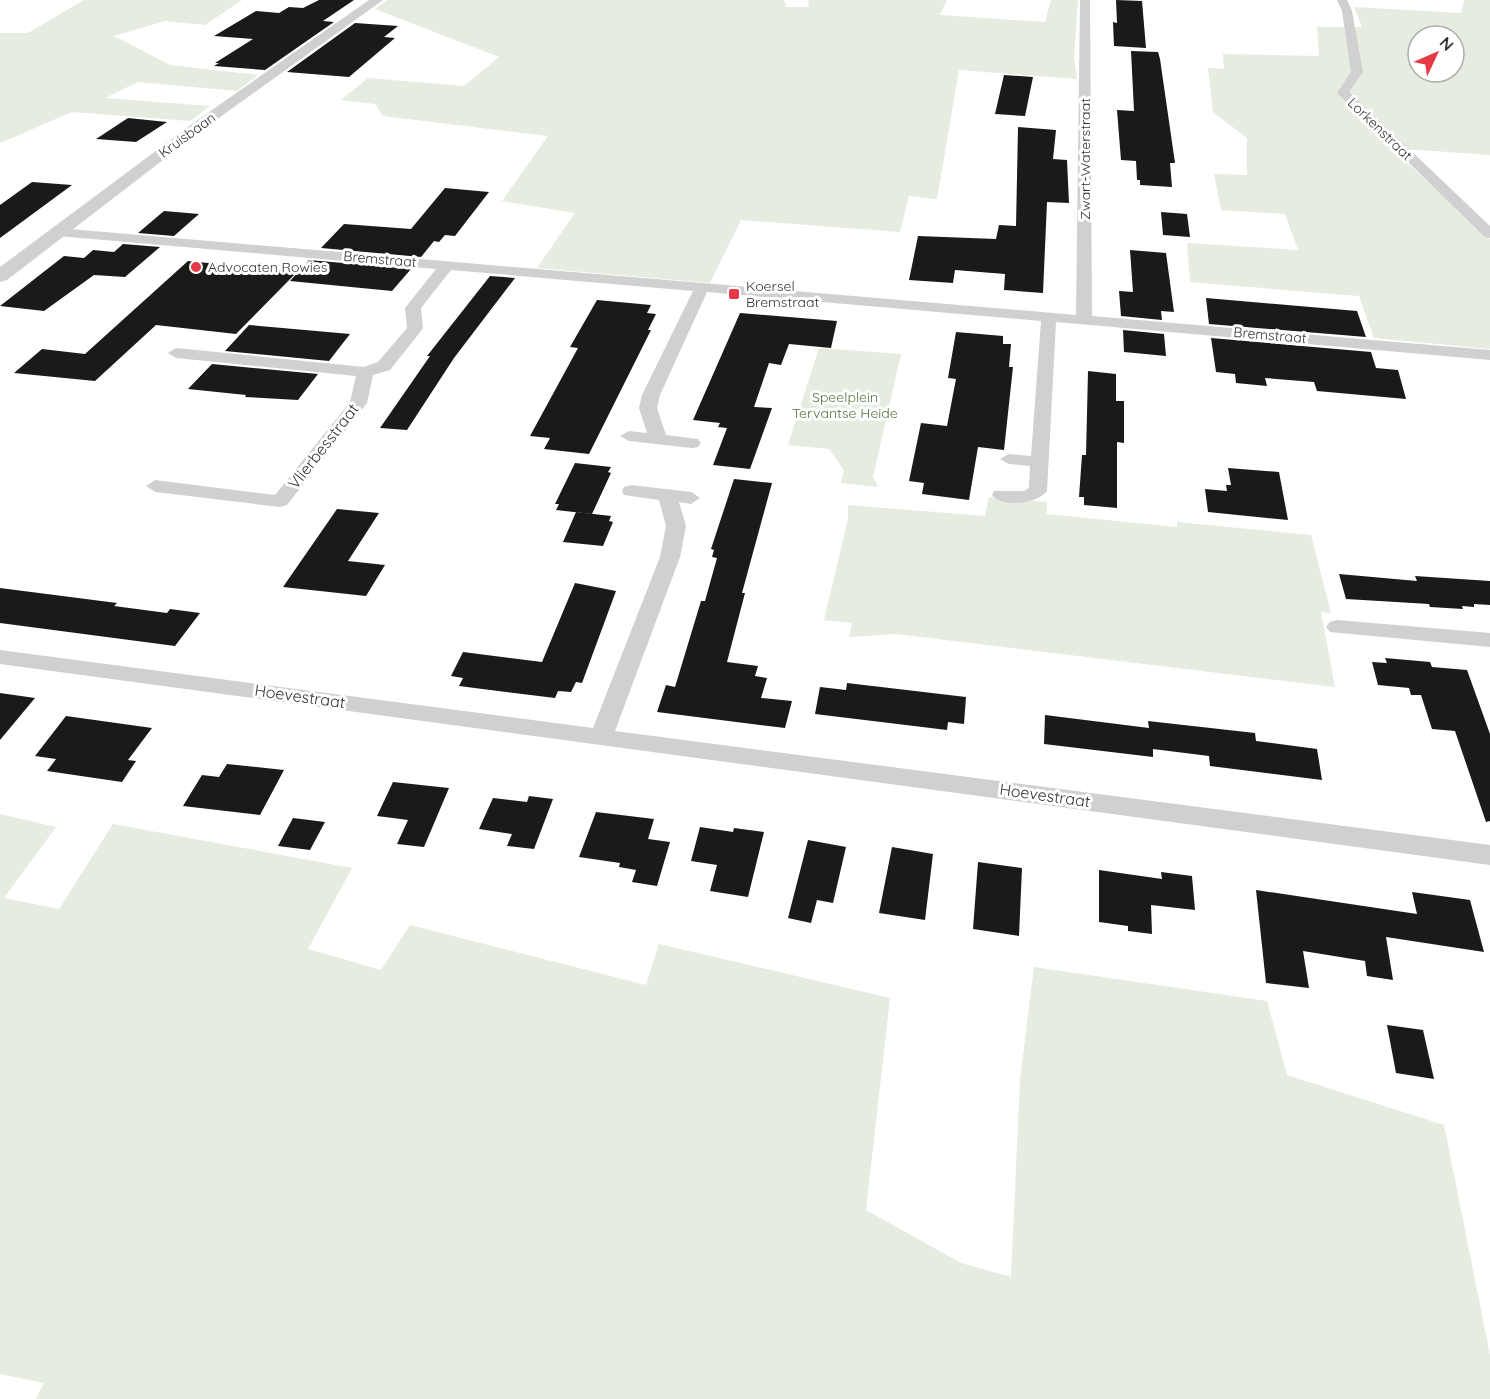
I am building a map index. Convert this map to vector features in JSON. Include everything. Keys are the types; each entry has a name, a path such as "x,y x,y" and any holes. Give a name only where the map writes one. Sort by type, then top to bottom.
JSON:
{"street":[{"name":"Kruisbaan","path":"0,276 197,127 377,0"},
{"name":"Zwart-Waterstraat","path":"1084,318 1085,0"},
{"name":"Lorkenstraat","path":"1342,0 1347,11 1357,72 1343,93 1490,234"},
{"name":"Bremstraat","path":"58,232 1084,318 1490,355"},
{"path":"176,353 365,372 384,366 415,328 413,308 447,265"},
{"path":"658,438 648,408 651,395 702,286"},
{"path":"1001,495 1028,497 1038,491 1049,316"},
{"name":"Vlierbesstraat","path":"155,486 280,501 358,403 365,372"},
{"path":"629,436 692,443"},
{"path":"1009,459 1041,462"},
{"path":"631,491 692,498"},
{"path":"601,736 669,557 676,526 667,495"},
{"path":"1337,627 1490,640"},
{"name":"Hoevestraat","path":"0,657 1490,855"}],"green space":[{"path":"84,0 242,0 205,25 165,21 114,36 170,65 258,75 237,91 138,82 105,98 210,106 190,121 72,112 0,143 0,33 28,33"},
{"path":"388,0 784,0 786,7 809,7 808,0 947,0 940,15 1045,22 1051,0 1078,0 1074,57 1077,79 959,70 937,199 909,196 900,232 741,220 710,283 537,268 575,213 502,201 548,136 383,116 375,104 341,100 368,78 464,86 499,57 375,9"},
{"path":"1464,0 1490,0 1490,155 1391,148 1490,239 1490,349 1374,338 1359,296 1190,282 1187,243 1298,250 1285,214 1221,210 1214,174 1247,175 1247,138 1213,112 1208,68 1224,69 1223,54 1319,56 1317,27 1362,27 1354,7 1461,13"},
{"name":"Speelplein Tervantse Heide","path":"819,348 901,354 873,477 878,487 841,483 844,470 829,449 788,445"},
{"path":"989,497 1047,502 1047,514 1177,527 1177,522 1311,535 1331,613 1321,612 1335,687 896,634 849,637 852,623 824,620 848,519 848,505 985,516"},
{"path":"0,814 56,827 4,898 59,909 113,824 352,868 308,949 381,970 410,925 646,985 659,944 890,998 866,1210 961,1263 1011,1277 1020,1080 1034,967 1267,1001 1287,1075 1444,1125 1490,1355 1490,1399 36,1399 44,1383 0,1374"}],"building":[{"path":"319,0 354,0 323,21 334,22 265,70 214,66 219,63 215,63 253,39 214,36 256,11 279,13 289,7 303,8"},
{"path":"1116,0 1142,1 1146,48 1114,46 1113,22 1117,23"},
{"path":"355,23 398,26 384,37 395,38 349,77 287,72"},
{"path":"1131,51 1158,52 1175,163 1170,163 1172,187 1140,185 1140,180 1137,180 1136,161 1121,160 1117,110 1134,111"},
{"path":"1004,75 1033,77 1025,116 995,114"},
{"path":"128,118 167,122 136,142 96,139"},
{"path":"1018,127 1056,130 1053,159 1067,160 1069,203 1047,202 1043,293 1004,290 1005,274 955,270 953,283 909,280 918,236 996,239 999,225 1016,226"},
{"path":"32,182 72,185 0,238 0,205"},
{"path":"445,188 489,192 455,236 445,235 439,242 434,241 421,257 321,248 344,224 411,229"},
{"path":"164,211 199,214 174,236 138,233"},
{"path":"1161,212 1187,214 1190,237 1163,235"},
{"path":"123,244 160,247 125,277 94,275 44,311 0,306 64,256 84,258 93,250 114,252"},
{"path":"1130,250 1166,253 1174,312 1161,311 1162,320 1121,316 1119,291 1133,292"},
{"path":"309,260 411,269 392,291 290,281"},
{"path":"188,261 297,272 236,334 156,325 95,381 14,373 42,349 85,354"},
{"path":"490,276 515,278 454,358 407,430 380,428 430,356 427,356"},
{"path":"1206,298 1357,311 1366,337 1209,324"},
{"path":"597,300 651,305 647,313 656,314 648,330 651,330 589,454 544,449 550,438 530,436 578,348 570,347"},
{"path":"740,313 837,321 831,348 789,344 781,365 769,363 754,407 772,408 750,469 713,465 727,428 718,427 720,423 693,420"},
{"path":"249,325 350,334 329,361 225,351"},
{"path":"1123,330 1164,334 1166,356 1124,352"},
{"path":"956,332 1003,336 1003,344 1011,344 1009,367 1013,367 1004,450 978,447 969,500 922,494 924,483 909,481 921,423 947,426 956,379 948,378"},
{"path":"1211,338 1371,352 1376,368 1398,370 1406,399 1317,391 1314,382 1265,378 1267,386 1236,383 1235,374 1216,372"},
{"path":"212,364 318,374 298,400 245,397 246,395 188,389"},
{"path":"1088,371 1116,374 1116,401 1124,401 1124,443 1117,442 1117,508 1084,505 1084,497 1079,497 1082,455 1086,455"},
{"path":"575,463 611,467 608,472 611,473 592,514 556,510 559,504 555,504"},
{"path":"1228,468 1279,472 1288,520 1208,512 1205,489 1227,491 1226,485 1231,485"},
{"path":"734,479 772,483 742,593 745,593 727,662 758,666 755,676 767,678 761,698 792,701 785,728 657,712 666,685 675,687 701,601 705,601 717,558 712,557 714,550 711,549"},
{"path":"337,509 379,513 348,561 385,565 366,596 283,587"},
{"path":"576,512 611,516 609,521 613,522 603,546 563,542"},
{"path":"1339,574 1417,581 1415,576 1490,581 1490,605 1474,604 1474,607 1462,606 1463,609 1430,607 1429,604 1346,599"},
{"path":"575,583 616,591 582,683 576,682 571,692 558,691 555,698 459,686 463,678 451,676 463,652 542,662"},
{"path":"0,588 117,603 114,606 167,613 170,609 200,613 175,646 0,623"},
{"path":"1385,658 1430,662 1432,667 1467,670 1490,734 1490,821 1486,822 1455,731 1432,729 1421,695 1411,695 1409,688 1378,685 1372,662 1387,663"},
{"path":"847,683 966,697 964,724 948,722 947,730 815,714 820,687 846,690"},
{"path":"0,693 35,698 0,740"},
{"path":"1045,715 1149,728 1148,721 1255,733 1256,741 1317,749 1322,780 1210,766 1209,756 1153,749 1153,757 1044,744"},
{"path":"66,716 152,728 128,760 136,761 122,782 47,771 56,759 35,756"},
{"path":"227,764 284,770 260,815 183,806 202,775 219,777"},
{"path":"393,782 449,788 424,847 397,844 408,820 377,816"},
{"path":"529,796 553,799 534,849 507,846 512,834 479,829 493,798 527,802"},
{"path":"596,812 654,819 648,839 670,842 657,886 632,882 636,870 619,867 620,863 579,857"},
{"path":"293,818 325,822 310,850 278,846"},
{"path":"700,827 733,832 734,828 764,832 748,897 710,891 717,865 691,861"},
{"path":"808,840 846,847 833,903 817,900 811,923 788,918"},
{"path":"892,847 933,854 925,920 879,913"},
{"path":"978,862 1022,868 1019,936 973,929"},
{"path":"1099,870 1162,879 1161,872 1192,876 1195,910 1151,905 1152,934 1128,931 1128,926 1099,922"},
{"path":"1256,890 1417,914 1412,892 1470,900 1484,952 1386,937 1393,980 1367,976 1365,961 1303,951 1309,988 1266,983"},
{"path":"1387,1025 1423,1030 1434,1079 1396,1073"}],"place":[{"name":"Advocaten Rowies","path":"196,267"},
{"name":"Koersel Bremstraat","path":"734,294"}]}
